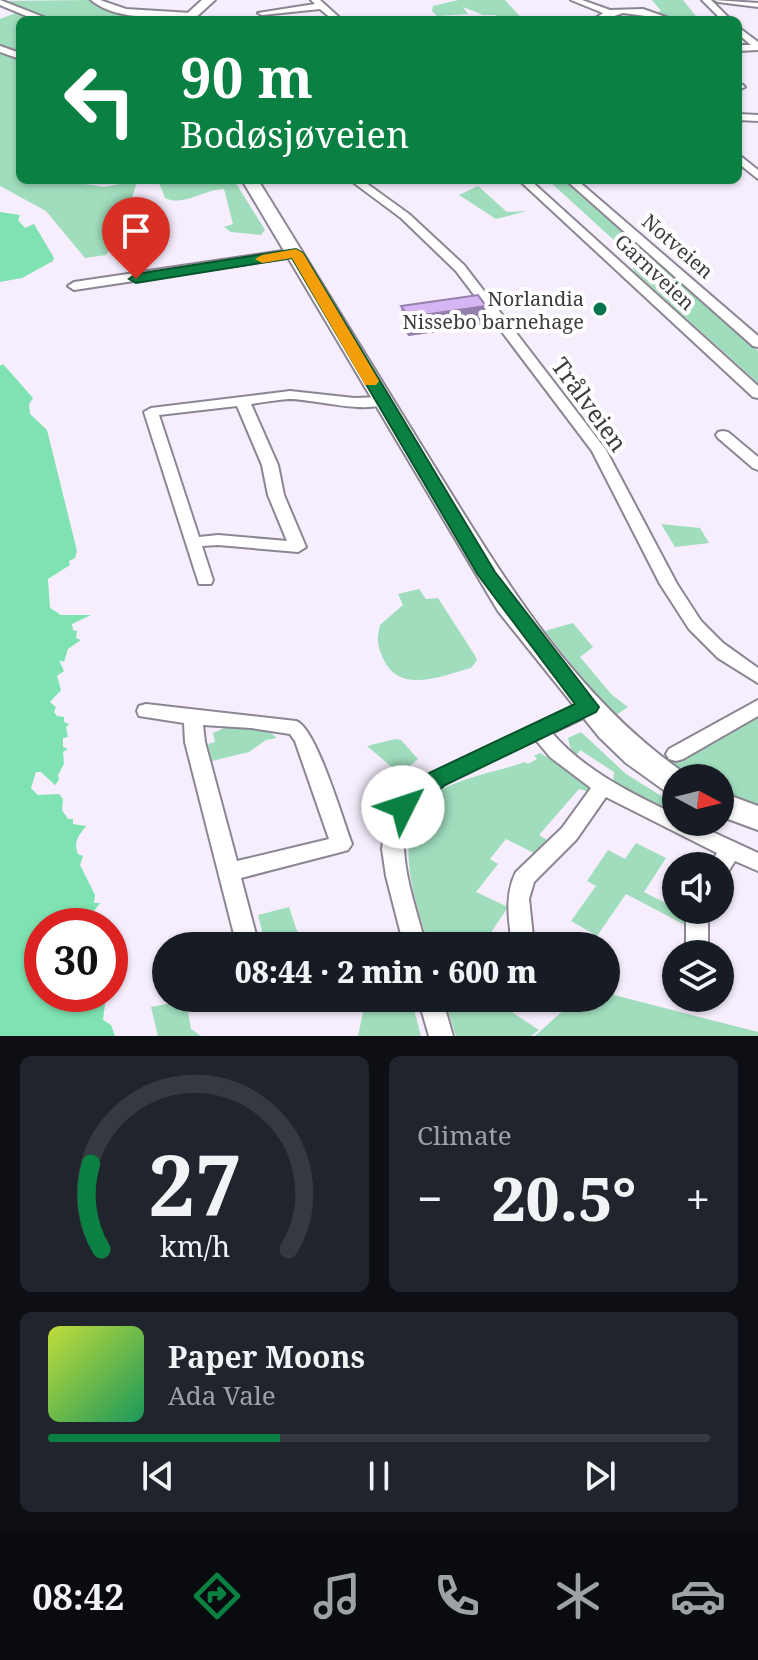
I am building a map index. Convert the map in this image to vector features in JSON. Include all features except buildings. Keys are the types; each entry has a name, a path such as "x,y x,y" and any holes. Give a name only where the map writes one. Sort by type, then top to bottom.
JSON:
{"street":[{"path":"95,0 100,5 122,10 179,16"},
{"path":"189,16 209,0"},
{"path":"575,0 612,12 659,16"},
{"path":"599,0 612,12"},
{"path":"706,0 723,16"},
{"path":"718,0 758,5"},
{"path":"0,2 32,16"},
{"path":"267,16 318,3 333,16"},
{"path":"2,15 16,10"},
{"path":"604,16 612,12"},
{"path":"742,33 758,47"},
{"path":"742,161 758,176"},
{"path":"253,184 487,575 589,707 636,755 664,764"},
{"name":"Trålveien","path":"361,184 405,216 460,268 599,450 618,480 670,585 697,628 758,677"},
{"name":"Garnveien","path":"528,184 758,394"},
{"name":"Notveien","path":"576,184 758,343"},
{"path":"74,286 296,253"},
{"path":"205,580 151,412 290,395 354,402 383,401"},
{"path":"195,542 218,540 298,547 276,495 270,465 242,400"},
{"path":"723,435 758,465"},
{"path":"412,932 393,849 395,827 403,807 437,779 589,707"},
{"path":"681,764 758,707"},
{"path":"146,711 193,718 265,722 296,728 304,739 341,844 229,872"},
{"path":"193,718 195,742 244,932"},
{"path":"540,732 557,755 715,852"},
{"path":"522,932 518,899 524,878 569,834 604,785"},
{"path":"734,809 758,818"},
{"path":"734,859 758,862"},
{"path":"434,1012 441,1036"}],"shaded area":[{"path":"90,0 103,8 165,16 38,16 4,1"},
{"path":"458,0 505,0 519,16 483,15 463,7 468,14 437,16 432,11 433,6"},
{"path":"652,0 683,0 696,16 650,14 661,11"},
{"path":"18,12 28,16 16,16 16,54 0,48 0,19"},
{"path":"0,50 16,56 16,184 104,187 136,184 121,236 106,255 85,258 46,211 0,186"},
{"path":"160,184 236,184 265,230 261,235 231,232 224,227 233,224 224,189 187,199 165,198"},
{"path":"552,184 568,184 758,351 758,383 634,271 633,268 639,263"},
{"path":"478,186 507,212 527,211 496,219 459,195"},
{"path":"0,212 20,215 18,220 25,228 34,224 53,261 22,278 0,282"},
{"path":"3,364 33,398 29,404 30,414 47,430 77,551 75,558 69,561 70,565 48,579 50,608 61,615 91,615 72,624 73,630 77,631 76,638 81,640 68,649 64,662 59,660 64,671 57,676 61,690 50,702 56,707 54,712 57,716 64,717 64,722 69,724 66,727 68,737 63,738 63,747 68,749 63,752 64,764 58,775 59,780 55,785 41,772 36,772 31,788 38,795 59,794 63,799 62,810 68,819 73,819 73,824 86,826 76,842 77,849 78,854 83,856 80,865 95,895 94,903 100,903 96,908 24,908 24,1012 104,1012 103,1020 111,1025 115,1036 0,1036 0,366"},
{"path":"661,524 700,528 709,543 675,547"},
{"path":"419,589 426,599 438,598 477,660 471,668 421,680 398,676 389,668 378,644 380,625 403,605 398,594"},
{"path":"573,623 593,647 580,657 612,695 628,707 613,717 545,631"},
{"path":"758,713 758,811 734,802 734,764 669,764"},
{"path":"224,728 267,730 277,738 266,740 249,752 212,761 208,744 215,742 213,733"},
{"path":"581,732 626,774 662,796 662,809 613,783 614,772 580,750 575,758 568,755 571,750 568,738"},
{"path":"401,740 418,759 400,774 367,746"},
{"path":"540,753 586,781 590,792 579,789 539,835 550,842 540,856 506,839 490,859 498,864 476,892 508,907 492,932 425,932 411,881 409,858 410,837 416,817 429,800 449,786 525,762 528,764 537,759 534,756"},
{"path":"636,843 662,856 662,864 644,892 662,901 662,913 626,894 600,932 590,932 571,921 596,886 587,881 608,850 625,859"},
{"path":"289,907 297,932 262,932 258,915"},
{"path":"620,997 662,1007 662,1012 680,1012 758,1032 758,1036 535,1036 562,1012 620,1012"},
{"path":"152,1012 188,1012 191,1029 201,1036 158,1036"},
{"path":"363,1012 415,1012 421,1036 358,1036"},
{"path":"448,1012 513,1012 539,1030 531,1036 456,1036"}],"slow traffic":[{"path":"262,259 296,253 371,381"}],"place":[{"name":"Norlandia Nissebo barnehage","path":"600,309"}],"route":[{"path":"136,279 296,253 487,575 507,605 589,707 437,779 403,807"}]}
